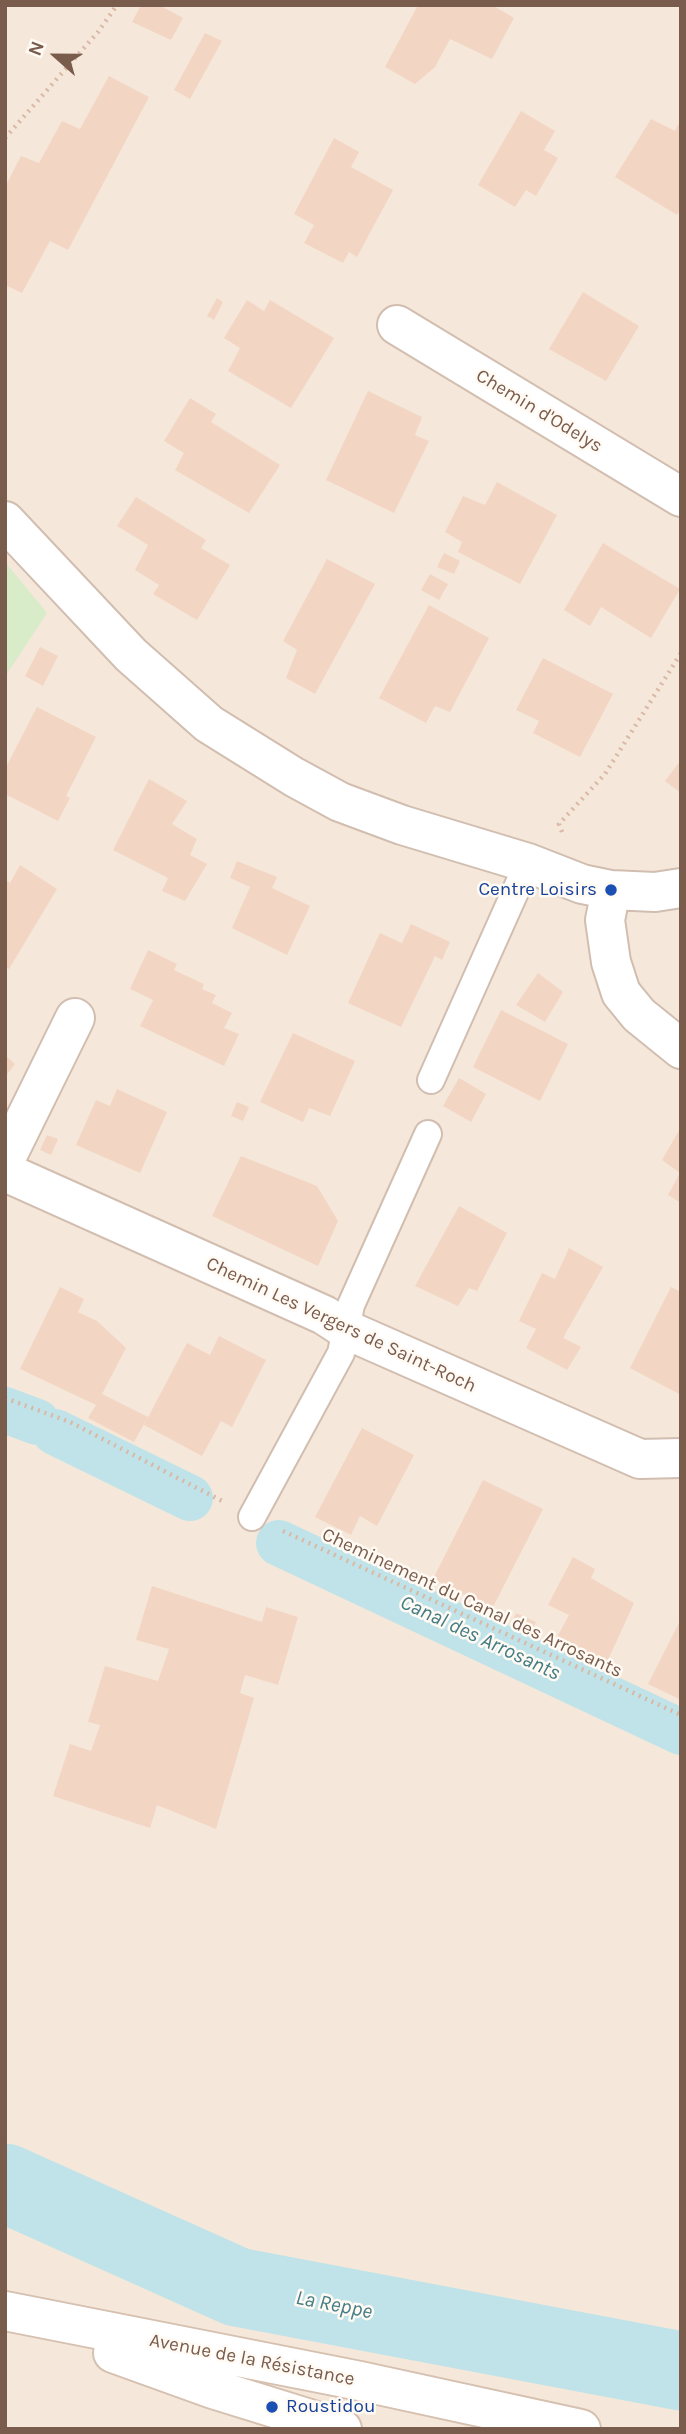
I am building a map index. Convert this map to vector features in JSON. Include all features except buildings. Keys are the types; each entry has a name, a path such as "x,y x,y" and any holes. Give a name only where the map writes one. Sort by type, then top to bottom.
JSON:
{"street":[{"name":"Chemin d'Odelys","path":"397,325 681,497"},
{"path":"5,521 131,655 209,724 340,802 582,884 611,890 655,892 681,888"},
{"path":"611,890 605,920 611,961 621,993 639,1015 681,1049"},
{"path":"5,1160 75,1018"},
{"name":"Chemin Les Vergers de Saint-Roch","path":"5,1172 324,1315 346,1330 640,1460 681,1458"},
{"name":"Avenue de la Résistance","path":"5,2313 213,2389 342,2429"},
{"name":"Avenue de la Résistance","path":"5,2313 373,2384 581,2429"}],"lane":[{"path":"431,1080 540,868"},
{"path":"252,1517 341,1353 351,1306 428,1134"}],"path":[{"path":"5,138 98,32 117,5"},
{"path":"540,868 565,844 559,824 605,774 681,653"},
{"name":"Cheminement du Canal des Arrosants","path":"5,1398 70,1422 252,1517 681,1715"}],"shaded area":[{"path":"5,5 681,5 681,2429 5,2429"}],"green space":[{"path":"5,562 47,613 5,677"}],"waterway":[{"name":"Canal des Arrosants","path":"5,1410 37,1422"},
{"name":"Canal des Arrosants","path":"55,1432 190,1498"},
{"name":"Canal des Arrosants","path":"279,1543 681,1732"},
{"name":"La Reppe","path":"5,2183 237,2287 681,2371"}],"place":[{"name":"Centre Loisirs","path":"611,890"},
{"name":"Roustidou","path":"272,2407"}]}
